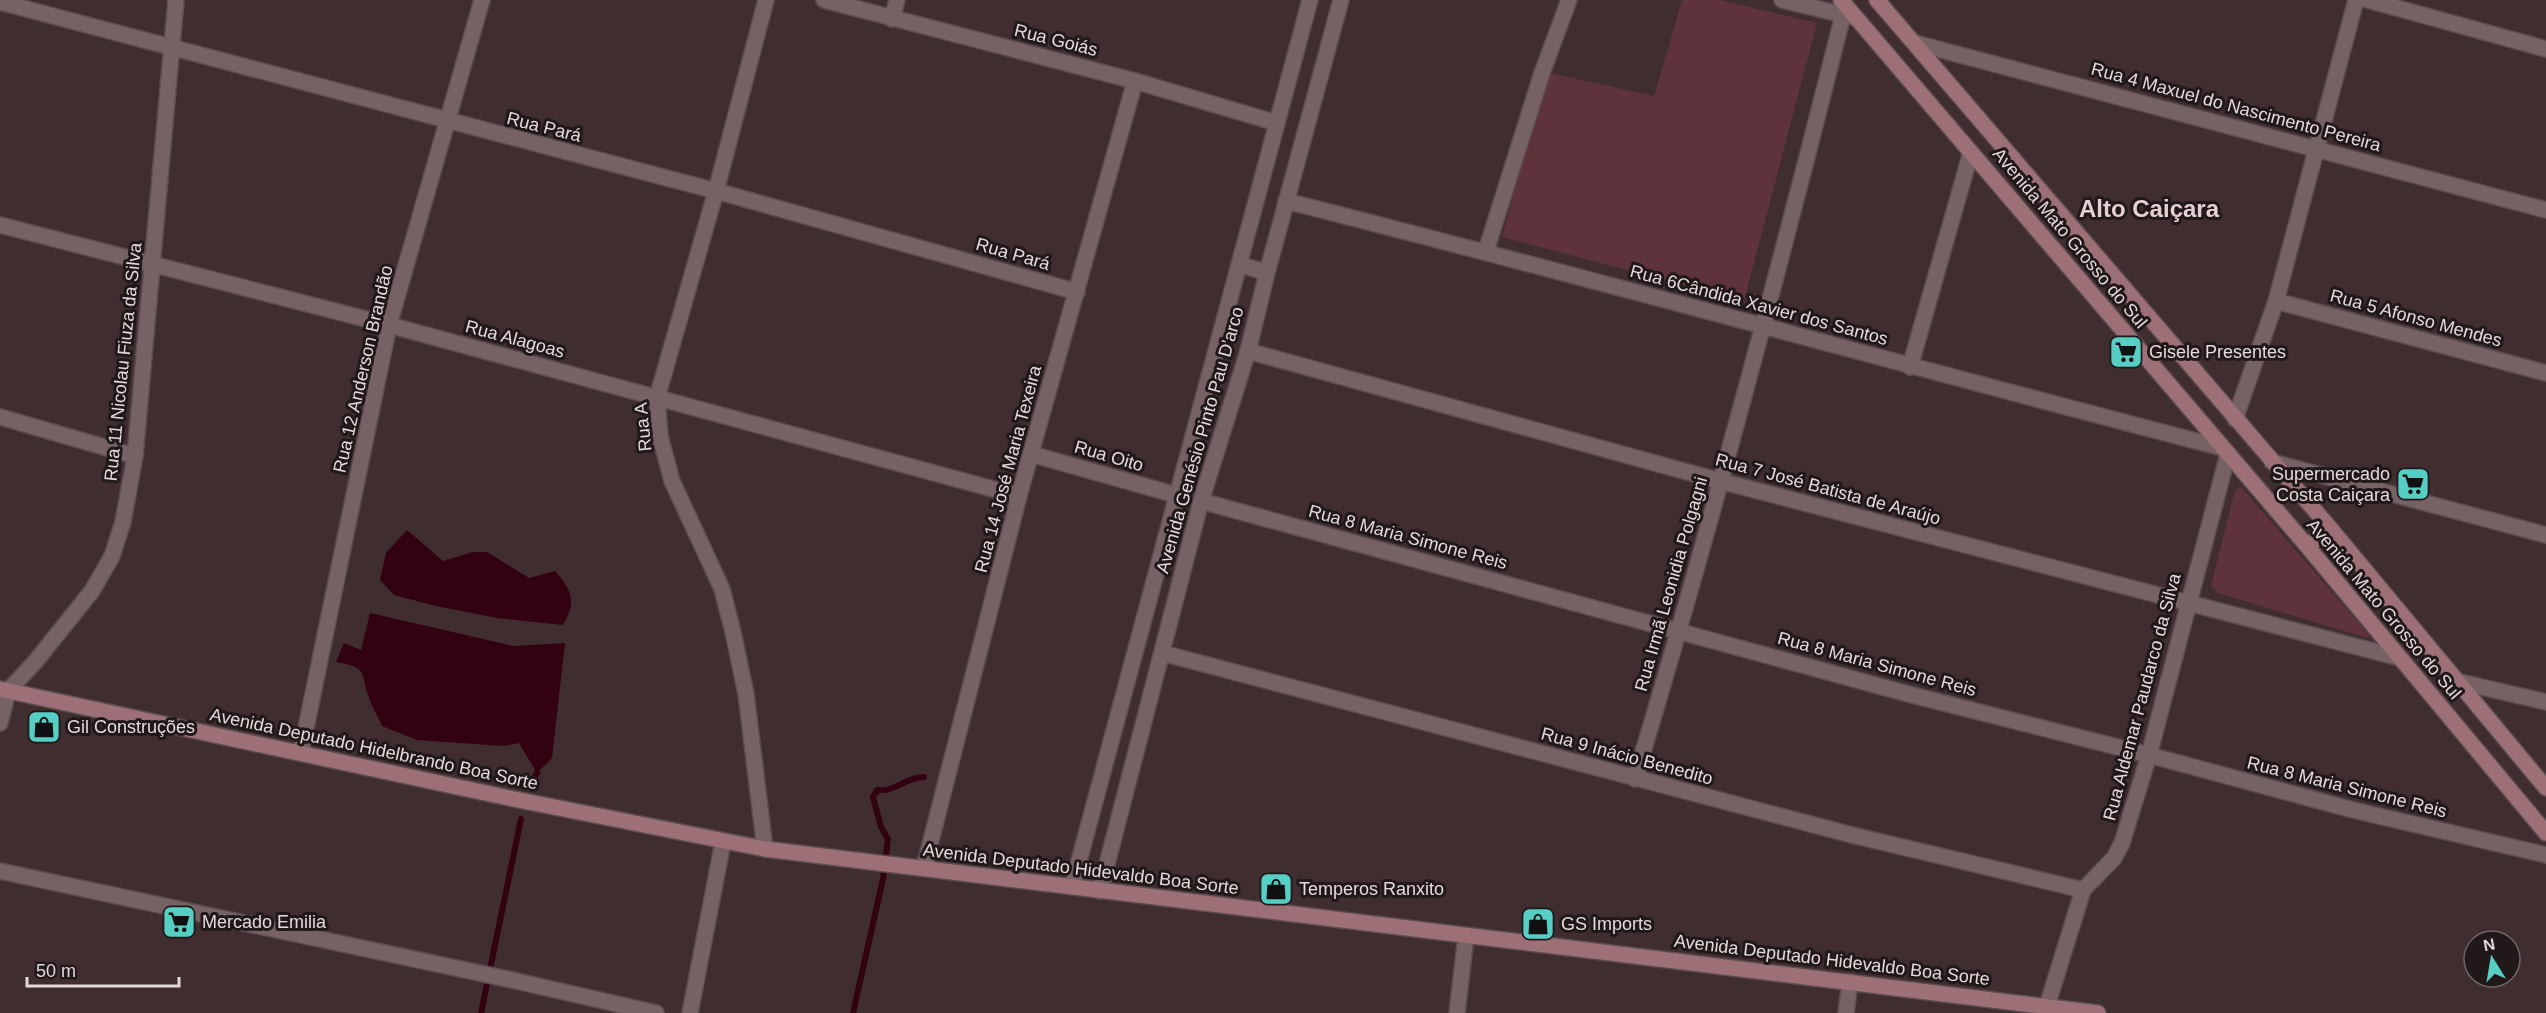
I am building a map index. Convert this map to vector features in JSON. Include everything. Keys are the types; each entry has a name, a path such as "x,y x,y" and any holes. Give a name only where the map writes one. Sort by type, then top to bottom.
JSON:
{"main road":[{"name":"Avenida Mato Grosso do Sul","path":"1876,0 2330,528 2546,788"},
{"name":"Avenida Mato Grosso do Sul","path":"1846,11 1971,152 2307,546 2546,833"},
{"path":"2307,546 2330,528"},
{"name":"Avenida Deputado Hidelbrando Boa Sorte","path":"4,690 739,844"},
{"name":"Avenida Deputado Hidevaldo Boa Sorte","path":"739,844 1100,891 2098,1013"}],"street":[{"name":"Rua 11 Nicolau Fiuza da Silva","path":"4,690 35,662 92,591 112,556 123,522 135,456 176,0"},
{"name":"Rua 12 Anderson Brandão","path":"301,752 389,325 482,0"},
{"name":"Rua A","path":"765,849 746,694 734,632 722,589 672,481 660,436 657,398 716,191 766,0"},
{"name":"Rua Goiás","path":"824,0 1135,81 1277,123"},
{"path":"892,19 897,0"},
{"name":"Avenida Genésio Pinto Pau D'arco","path":"1072,887 1310,0"},
{"name":"Avenida Genésio Pinto Pau D'arco","path":"1100,891 1201,501 1248,351 1341,0"},
{"path":"1486,251 1542,74 1569,0"},
{"path":"1782,0 1846,11"},
{"path":"2235,419 2276,301 2356,0"},
{"path":"2368,0 2546,49"},
{"name":"Rua Pará","path":"0,3 716,191 1077,292"},
{"name":"Rua Irmã Leonidia Polgagni","path":"1635,779 1764,326 1846,11"},
{"name":"Rua 4 Maxuel do Nascimento Pereira","path":"1915,43 2546,210"},
{"name":"Rua 14 José Maria Texeira","path":"924,868 1019,496 1135,81"},
{"path":"1910,367 1971,152"},
{"name":"Rua 6Cândida Xavier dos Santos","path":"1286,201 1486,251 2225,451"},
{"name":"Rua Alagoas","path":"0,225 389,325 1019,496"},
{"path":"1239,264 1267,273"},
{"name":"Rua 5 Afonso Mendes","path":"2276,301 2546,373"},
{"name":"Rua 7 José Batista de Araújo","path":"1248,351 1720,481 2400,658"},
{"path":"0,417 135,456"},
{"name":"Rua Aldemar Paudarco da Silva","path":"2048,1006 2083,890 2114,858 2122,843 2149,755 2225,451"},
{"name":"Rua Oito","path":"1031,454 1176,495"},
{"path":"2272,462 2546,535"},
{"name":"Rua 8 Maria Simone Reis","path":"1201,501 1912,695 2353,810 2546,855"},
{"name":"Rua 9 Inácio Benedito","path":"1162,653 1840,832 2083,890"},
{"path":"2456,681 2546,702"},
{"path":"0,723 4,690"},
{"path":"690,1013 723,842"},
{"path":"0,871 656,1013"},
{"path":"1457,1013 1466,936"},
{"path":"1846,1013 1850,982"}],"shaded area":[{"path":"1682,0 1720,0 1817,23 1744,301 1502,237 1546,72 1654,96"},
{"path":"2241,487 2370,636 2367,638 2218,593 2211,586 2235,490"},
{"path":"407,530 443,561 473,552 487,552 529,578 555,571 571,596 570,609 563,625 497,618 394,595 380,580 386,553"},
{"path":"370,613 513,646 565,643 552,758 537,773 519,743 504,746 417,740 382,726 369,699 361,671 353,666 336,662 344,643 361,650"}],"waterway":[{"path":"531,784 537,773"},
{"path":"853,1013 883,879 888,839 881,827 873,797 877,790 889,789 924,777"},
{"path":"481,1013 521,819"}],"place":[{"name":"Gisele Presentes","path":"2126,352"},
{"name":"Supermercado Costa Caiçara","path":"2413,484"},
{"name":"Gil Construções","path":"44,727"},
{"name":"Temperos Ranxito","path":"1276,889"},
{"name":"Mercado Emilia","path":"179,922"},
{"name":"GS Imports","path":"1538,924"}],"district":[{"name":"Alto Caiçara","path":"2149,209"}]}
